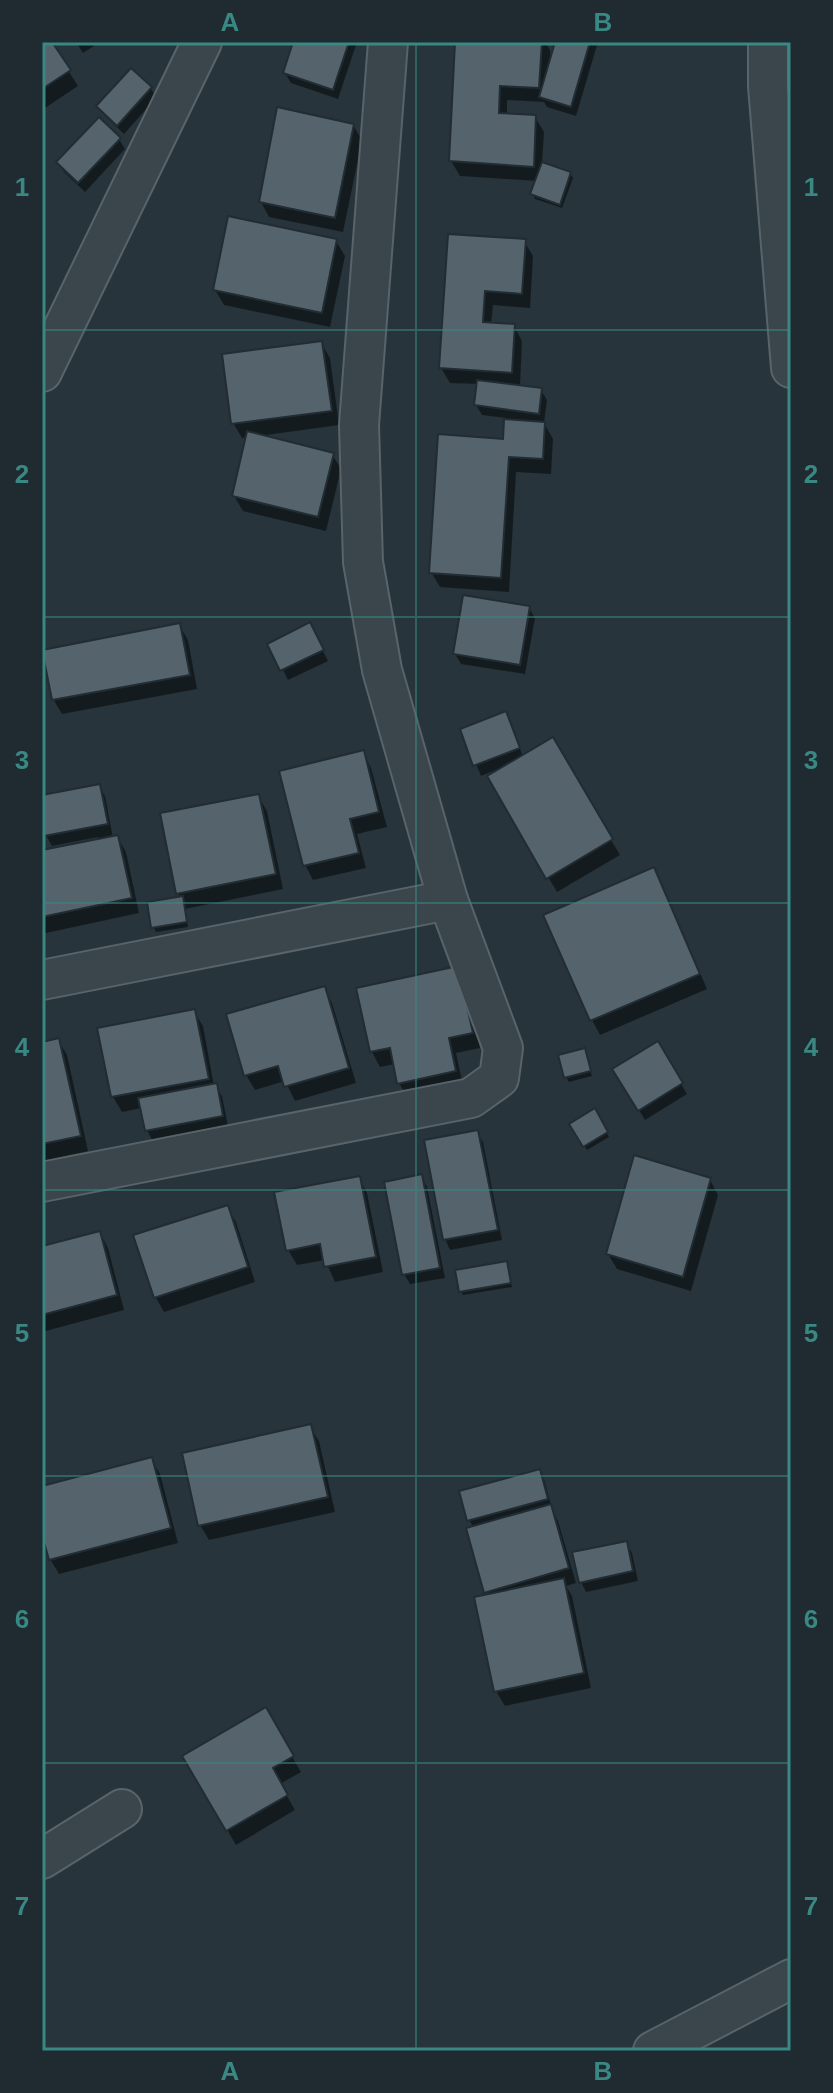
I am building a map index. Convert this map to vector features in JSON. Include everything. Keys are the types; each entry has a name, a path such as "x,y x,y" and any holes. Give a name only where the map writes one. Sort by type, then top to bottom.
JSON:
{"street":[{"path":"42,1182 471,1098 499,1078 503,1048 448,900 382,670 363,562 359,425 388,42"},
{"path":"768,42 768,86 788,292 791,368"},
{"path":"42,372 190,49"},
{"path":"42,980 448,900"},
{"path":"42,1859 122,1809"},
{"path":"653,2051 791,1979"}],"building":[{"path":"42,42 52,42 71,70 42,89"},
{"path":"293,42 349,42 333,90 283,73"},
{"path":"455,42 542,42 539,88 500,86 499,113 536,115 534,167 449,161"},
{"path":"555,42 590,42 571,107 539,97"},
{"path":"131,68 152,87 117,126 96,106"},
{"path":"277,107 354,124 335,218 259,202"},
{"path":"99,117 121,138 78,183 56,162"},
{"path":"542,162 571,172 560,205 530,194"},
{"path":"228,216 337,239 322,313 213,290"},
{"path":"448,234 526,239 522,294 485,291 483,322 515,324 512,373 439,368"},
{"path":"322,341 332,411 231,424 222,354"},
{"path":"477,380 542,388 539,414 474,405"},
{"path":"504,419 545,422 543,459 509,457 501,578 429,573 438,434 503,439"},
{"path":"247,431 334,453 318,517 232,496"},
{"path":"463,595 530,606 520,665 453,654"},
{"path":"310,622 324,650 280,671 267,644"},
{"path":"180,623 190,675 52,700 42,650"},
{"path":"506,711 520,748 473,766 460,729"},
{"path":"553,737 613,839 546,879 487,776"},
{"path":"364,750 379,812 350,819 359,853 303,866 279,771"},
{"path":"100,784 108,824 44,836 42,795"},
{"path":"259,794 276,874 176,894 160,813"},
{"path":"118,835 132,898 42,917 42,850"},
{"path":"654,867 700,974 590,1021 543,915"},
{"path":"183,896 187,922 151,928 147,902"},
{"path":"458,966 473,1033 449,1038 456,1071 397,1084 390,1048 370,1052 356,988"},
{"path":"325,986 349,1068 284,1087 278,1066 244,1076 226,1014"},
{"path":"195,1009 209,1079 111,1097 97,1028"},
{"path":"59,1038 81,1136 42,1144 42,1042"},
{"path":"658,1041 683,1083 638,1111 612,1069"},
{"path":"585,1048 591,1071 564,1078 558,1055"},
{"path":"217,1083 223,1116 145,1131 138,1098"},
{"path":"595,1108 608,1132 583,1147 569,1124"},
{"path":"478,1130 498,1230 443,1240 424,1140"},
{"path":"634,1155 711,1178 683,1277 606,1254"},
{"path":"422,1174 440,1268 402,1275 384,1182"},
{"path":"360,1176 376,1257 324,1267 320,1244 286,1251 274,1192"},
{"path":"228,1205 248,1267 154,1298 133,1235"},
{"path":"100,1231 117,1295 42,1315 42,1246"},
{"path":"507,1261 511,1283 459,1292 455,1270"},
{"path":"311,1424 328,1497 198,1526 182,1453"},
{"path":"152,1457 171,1528 49,1560 42,1535 42,1486"},
{"path":"540,1469 548,1499 467,1521 459,1491"},
{"path":"551,1504 569,1568 484,1593 466,1528"},
{"path":"627,1541 633,1571 579,1583 572,1552"},
{"path":"564,1578 584,1673 494,1692 474,1597"},
{"path":"266,1707 294,1756 273,1768 288,1795 226,1831 182,1756"}]}
